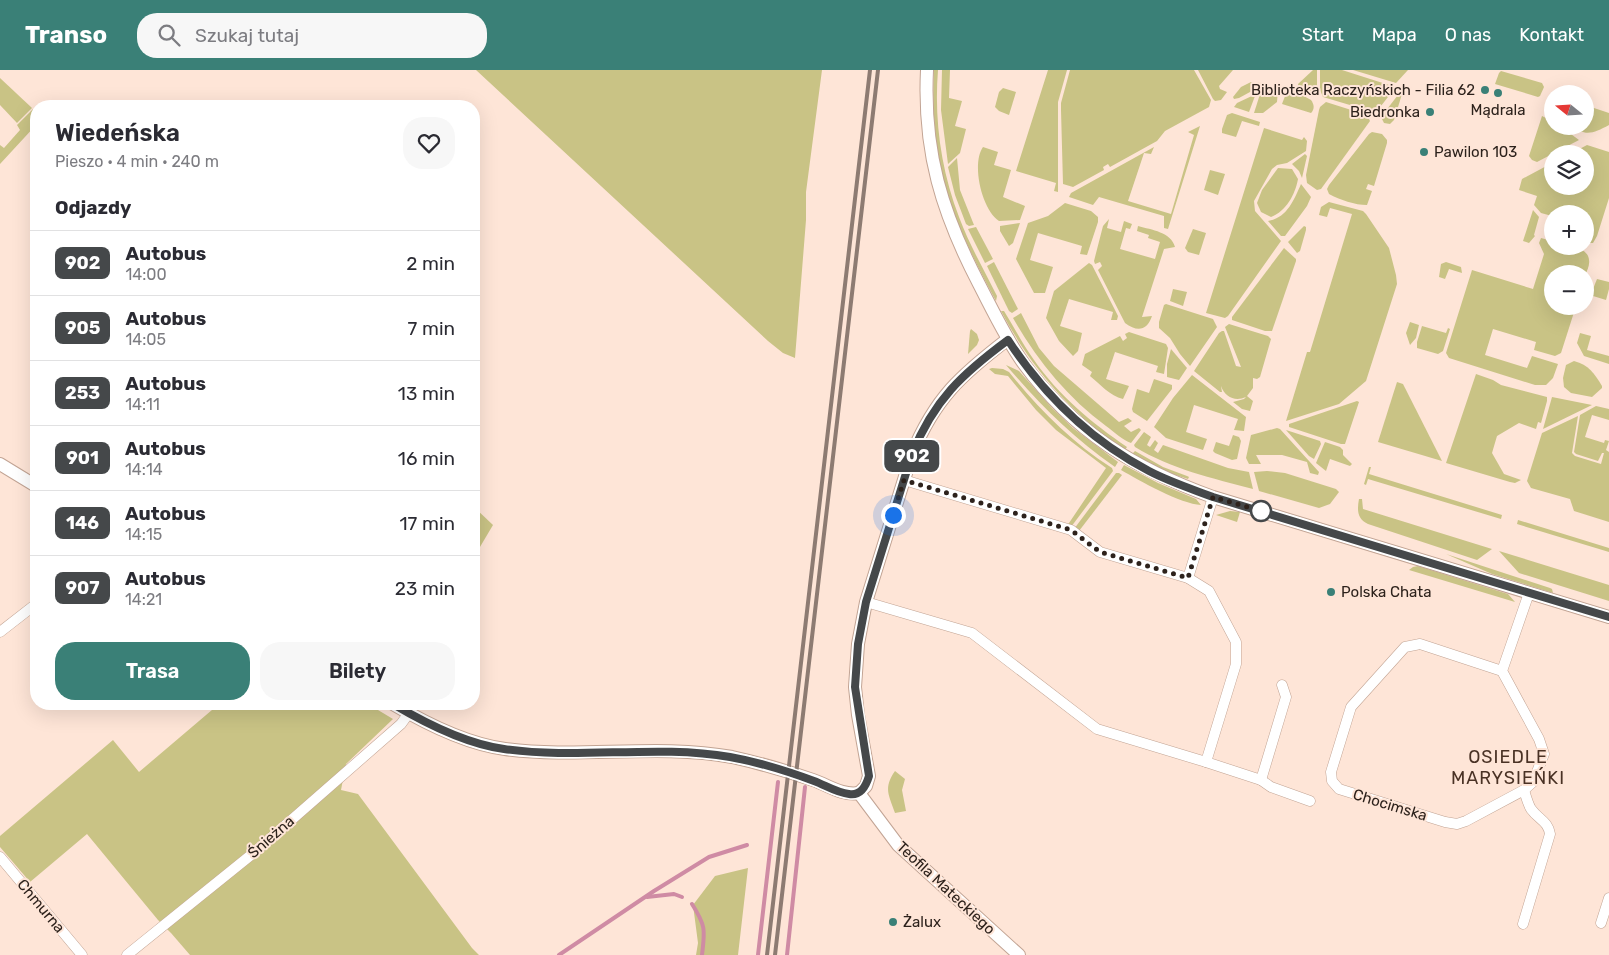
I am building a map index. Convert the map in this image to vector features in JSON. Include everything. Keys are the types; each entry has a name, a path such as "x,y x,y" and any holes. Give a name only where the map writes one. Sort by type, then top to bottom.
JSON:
{"street":[{"path":"927,70 928,130 934,169 944,208 957,240 1008,340 1024,364 1068,414 1106,445 1150,471 1213,497 1609,617"},
{"path":"403,710 468,740 504,749 541,752 677,751 708,754 734,758 779,770 815,781 850,795 859,793 866,786 869,776 855,687 858,644 866,602 904,480 922,431 935,408 952,386 1008,340"},
{"path":"0,464 30,482"},
{"path":"904,480 1071,530 1100,552 1188,578 1209,591 1236,642 1236,664 1206,762"},
{"path":"1188,578 1213,497"},
{"path":"1502,671 1529,593"},
{"path":"866,602 972,633 1097,729 1261,780 1271,787 1310,801"},
{"path":"0,632 30,609"},
{"name":"Chocimska","path":"1420,644 1502,671 1539,739 1544,754 1533,782 1524,790 1457,824 1339,790 1332,781 1331,772 1351,707 1405,647 1420,644"},
{"path":"1261,780 1286,697 1282,685"},
{"name":"Śnieżna","path":"127,955 256,851 401,724 409,714"},
{"path":"1523,924 1550,834 1549,826 1530,807 1524,790"},
{"name":"Teofila Mateckiego","path":"859,793 898,845 1019,955"},
{"name":"Chmurna","path":"0,857 82,955"},
{"path":"1601,922 1609,898"}],"shaded area":[{"path":"476,70 822,70 806,192 806,220 795,358 783,353 768,341"},
{"path":"934,70 938,70 938,126 943,163 963,227 997,296 996,301 961,231 945,185 940,166 935,128"},
{"path":"942,70 950,70 949,98 962,101 955,126 966,129 960,153 948,164 941,110"},
{"path":"1048,70 1067,70 1058,102 1058,192 1054,191 1056,183 1016,171"},
{"path":"1070,70 1194,70 1211,100 1209,107 1165,131 1157,141 1110,167 1108,164 1103,167 1104,170 1073,187 1063,184 1061,110 1061,103"},
{"path":"1198,70 1233,70 1219,86 1220,89 1227,92 1221,100 1215,101 1213,99"},
{"path":"1313,70 1317,70 1317,93 1315,94 1299,88 1298,84"},
{"path":"1320,70 1342,70 1389,85 1393,87 1392,92 1389,90 1386,94 1388,97 1377,111 1370,111 1323,97 1320,90"},
{"path":"1353,70 1408,70 1396,83"},
{"path":"1501,71 1542,83 1544,87 1538,97 1495,84"},
{"path":"0,78 30,106 30,110 17,123 0,105"},
{"path":"1251,82 1261,83 1261,86 1234,99 1233,97 1241,87"},
{"path":"1271,87 1278,90 1277,102 1263,113 1254,113 1261,91"},
{"path":"1003,88 1016,92 1009,115 995,107 999,92"},
{"path":"1287,91 1302,95 1311,100 1314,106 1311,113 1282,104"},
{"path":"1401,91 1402,94 1394,120 1390,124 1384,123 1381,117"},
{"path":"1254,95 1249,112 1234,107 1237,103"},
{"path":"1326,102 1367,115 1370,121 1321,189 1317,190 1307,183 1306,175 1319,110"},
{"path":"1594,108 1609,113 1609,125 1594,132"},
{"path":"30,112 30,132 0,164 0,145 4,148 20,130 17,125"},
{"path":"1232,113 1260,122 1259,126 1242,121 1236,137 1222,133 1227,115"},
{"path":"1542,116 1544,117 1544,135 1572,135 1579,140 1569,145 1544,145 1544,158 1537,162 1529,156"},
{"path":"1200,126 1168,229 1164,228 1164,216 1099,197 1093,205 1069,197 1071,193 1154,147 1151,154 1144,153 1128,201 1171,214 1194,135 1188,132"},
{"path":"1264,128 1302,140 1304,137 1307,141 1306,151 1287,163 1277,165 1272,169 1254,201 1255,211 1281,241 1225,318 1206,313"},
{"path":"1372,132 1382,134 1387,143 1374,186 1368,184 1366,189 1372,191 1367,205 1348,202 1329,194 1327,189 1329,185"},
{"path":"983,147 998,152 994,165 1011,170 1003,197 1025,206 1020,220 999,221 988,207 983,197 978,175 978,164"},
{"path":"1594,147 1609,152 1609,198 1594,241 1594,205 1544,205 1544,214 1541,213 1534,205 1537,196 1519,190 1522,179 1544,167 1544,195 1594,195"},
{"path":"1305,154 1307,156 1302,178 1299,171 1292,164"},
{"path":"957,158 960,190 974,225 969,226 966,224 955,195 948,167"},
{"path":"1278,168 1292,169 1298,179 1295,191 1289,202 1281,211 1271,217 1261,212 1257,203 1262,190"},
{"path":"1210,170 1225,174 1218,195 1204,190"},
{"path":"1301,184 1311,197 1307,206 1285,236 1281,236 1268,221 1275,219 1285,212"},
{"path":"1329,202 1363,211 1366,214 1389,248 1397,284 1366,381 1339,404 1286,421 1307,352 1310,352 1352,214 1330,208 1327,217 1319,215 1321,207"},
{"path":"1065,203 1091,211 1098,217 1087,255 1080,254 1082,246 1038,233 1030,260 1053,267 1045,293 1034,293 1016,259 1028,223 1048,216"},
{"path":"1533,210 1539,217 1535,236 1529,243 1523,241"},
{"path":"1109,219 1107,228 1121,232 1124,221 1132,224 1130,229 1126,228 1120,249 1155,259 1160,242 1148,238 1149,235 1137,231 1138,226 1155,230 1165,235 1170,238 1175,247 1164,249 1142,317 1152,316 1147,325 1141,328 1137,329 1125,323 1098,270 1102,266 1100,262 1095,264 1094,261 1103,226"},
{"path":"1020,223 1013,243 1009,246 1000,231 1000,226"},
{"path":"1304,226 1306,230 1300,251 1297,253 1288,242"},
{"path":"976,227 993,259 985,263 968,229"},
{"path":"1193,229 1206,233 1199,255 1188,252 1185,248"},
{"path":"1541,238 1544,239 1544,254 1539,243"},
{"path":"1284,248 1296,261 1272,331 1265,331 1232,320 1232,317"},
{"path":"1544,254 1588,255 1589,265 1544,265 1544,315 1573,315 1561,353 1555,356 1534,350 1536,342 1493,329 1485,355 1527,368 1532,356 1558,364 1553,378 1546,385 1535,385 1449,358 1446,353 1472,270 1533,289"},
{"path":"994,262 1018,309 1012,313 1009,311 987,266"},
{"path":"1446,262 1461,267 1462,273 1449,269 1445,279 1439,277 1441,264"},
{"path":"1089,263 1092,265 1118,316 1117,320 1111,320 1113,312 1069,299 1060,326 1082,333 1078,351 1073,356 1059,341 1046,318 1054,291"},
{"path":"1597,279 1609,282 1606,300 1594,296 1594,286"},
{"path":"1173,289 1187,292 1183,306 1170,301"},
{"path":"1166,304 1213,319 1217,327 1190,366 1170,338 1159,328 1159,322 1164,305"},
{"path":"1001,311 1004,311 1030,354 1054,385 1089,418 1127,447 1125,450 1087,422 1054,389 1026,352"},
{"path":"1021,313 1039,348 1054,366 1119,422 1128,418 1132,421 1124,426 1131,432 1139,428 1141,430 1131,443 1118,436 1078,403 1054,377 1032,349 1013,318"},
{"path":"1410,322 1419,325 1416,338 1410,345 1406,333"},
{"path":"1229,324 1268,336 1271,339 1260,377 1257,379 1253,378 1253,388 1247,396 1253,401 1250,411 1242,409 1233,402 1246,397 1231,398 1221,386 1222,392 1220,392 1194,371 1222,331 1224,331 1236,366 1241,367 1225,327"},
{"path":"1422,326 1446,333 1448,328 1450,329 1443,351 1438,354 1417,348"},
{"path":"971,329 977,334 979,340 977,345 968,354 970,331"},
{"path":"1129,332 1166,344 1168,348 1164,374 1156,372 1158,366 1115,352 1106,379 1129,386 1123,399 1105,389 1090,376 1092,372 1082,365 1085,354 1120,336 1123,341 1127,338 1125,334"},
{"path":"1580,333 1591,336 1587,350 1609,356 1609,364 1584,356 1577,343"},
{"path":"1171,349 1187,368 1179,380 1167,377 1167,364"},
{"path":"1574,361 1591,370 1602,386 1592,397 1571,393 1564,387 1563,378 1566,365"},
{"path":"1006,365 1019,371 1073,428 1118,462 1115,467 1057,420"},
{"path":"989,369 1003,369 1009,372 1056,424 1112,468 1113,471 1071,527 1067,526 1106,468 1056,430 1036,410 1008,376 995,374"},
{"path":"1476,374 1501,385 1547,397 1541,423 1538,422 1536,429 1519,423 1497,436 1492,453 1504,474 1521,480 1515,483 1446,463"},
{"path":"1192,375 1246,417 1244,431 1234,430 1238,419 1194,405 1186,432 1207,439 1203,450 1166,438 1154,427 1173,398"},
{"path":"1154,379 1172,385 1172,389 1147,421 1133,412 1132,409 1137,389 1149,393"},
{"path":"1397,382 1403,384 1442,461 1378,442"},
{"path":"1552,397 1592,405 1543,429"},
{"path":"1357,401 1359,402 1345,444 1289,427 1289,424"},
{"path":"1596,406 1609,409 1609,420 1592,415 1585,437 1604,443 1605,440 1609,441 1606,450 1609,452 1609,522 1574,511 1570,499 1531,488 1527,481 1542,433 1578,416 1572,453 1575,456 1601,464 1604,453 1602,453 1598,461 1574,452 1580,415"},
{"path":"1277,428 1319,472 1318,475 1310,473 1307,462 1282,455 1256,455 1261,464 1249,464 1246,458 1251,435"},
{"path":"1286,430 1320,441 1321,444 1314,459 1309,456"},
{"path":"1144,432 1151,437 1147,445 1150,447 1155,440 1158,443 1154,450 1158,453 1163,445 1228,468 1249,472 1253,489 1192,472 1149,455 1134,445"},
{"path":"1233,435 1239,437 1241,441 1237,459 1232,460 1213,451 1216,442 1229,446"},
{"path":"1325,442 1340,447 1343,450 1343,455 1352,464 1350,466 1330,459 1326,471 1316,463"},
{"path":"1135,451 1163,467 1189,477 1188,479 1166,472 1132,454"},
{"path":"1124,465 1158,483 1196,499 1201,505 1183,501 1149,486 1121,470"},
{"path":"1369,467 1371,467 1369,474 1502,515 1501,519 1368,479 1366,485 1364,484"},
{"path":"1254,472 1285,473 1336,489 1339,492 1330,504 1319,508 1259,491"},
{"path":"1116,473 1122,475 1079,531 1074,529"},
{"path":"1359,499 1362,499 1363,509 1492,549 1477,560 1368,524 1360,517"},
{"path":"1230,511 1240,512 1237,522 1216,515"},
{"path":"480,513 493,525 480,547"},
{"path":"1518,520 1609,548 1609,552 1517,524"},
{"path":"1499,551 1609,585 1609,601 1519,573"},
{"path":"1446,554 1550,588 1553,593 1492,574"},
{"path":"1418,566 1508,594 1515,602 1409,570"},
{"path":"212,710 378,710 393,719 346,764 341,790 358,794 479,955 190,955 158,920 87,834 30,882 0,847 0,836 113,740 139,772"},
{"path":"895,771 905,779 902,790 906,811 895,813 888,787"},
{"path":"748,868 738,955 696,955 698,943 693,905 715,876"}],"waterway":[{"path":"758,955 778,782"},
{"path":"787,955 805,787"},
{"path":"559,955 654,891 709,857 747,845"},
{"path":"647,897 674,894 682,897"},
{"path":"692,904 703,928 702,955"}],"railway":[{"path":"767,955 870,70"},
{"path":"775,955 878,70"}],"bus line":[{"name":"902","path":"403,710 468,740 504,749 573,753 677,751 708,754 734,758 779,770 815,781 850,795 859,793 866,786 869,776 855,687 858,644 866,602 912,454 935,408 952,386 991,352 1008,340 1024,364 1068,414 1106,445 1137,464 1176,483 1213,497 1609,617"}],"place":[{"name":"Biblioteka Raczyńskich - Filia 62","path":"1485,90"},
{"name":"Mądrala","path":"1498,93"},
{"name":"Biedronka","path":"1430,112"},
{"name":"Pawilon 103","path":"1424,152"},
{"name":"Polska Chata","path":"1331,592"},
{"name":"Żalux","path":"893,922"}],"district":[{"name":"OSIEDLE MARYSIEŃKI","path":"1508,768"}],"route":[{"path":"893,515 904,480 1071,530 1100,552 1188,578 1213,497 1261,511"}]}
